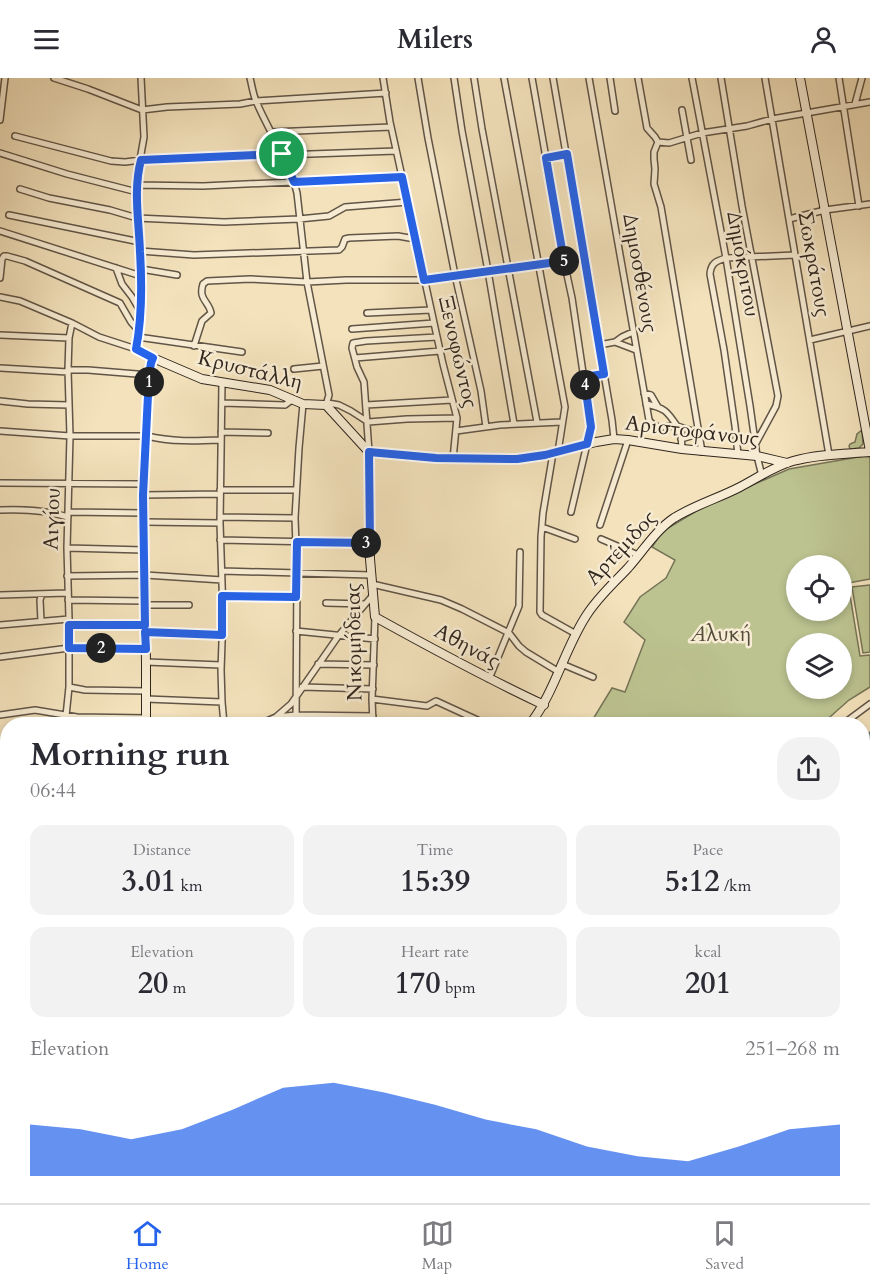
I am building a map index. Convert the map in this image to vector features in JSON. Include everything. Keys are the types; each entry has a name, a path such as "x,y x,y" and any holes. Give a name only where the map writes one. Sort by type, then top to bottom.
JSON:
{"street":[{"path":"0,120 5,78"},
{"path":"54,78 142,110 177,106 240,104 256,100 386,93"},
{"path":"136,349 139,334 141,276 137,185 144,137 141,78"},
{"path":"250,78 256,100 294,182 307,282 329,395 327,404"},
{"name":"Ξενοφώντος","path":"383,78 415,239 457,418 453,459"},
{"path":"418,78 454,275 481,391 486,426"},
{"path":"454,78 514,424"},
{"path":"474,78 537,422"},
{"path":"504,78 565,407 542,527 540,612 576,634"},
{"path":"532,78 572,298 591,427 571,512"},
{"path":"553,78 614,439"},
{"name":"Δημοσθένους","path":"589,78 649,420 655,426 677,426"},
{"path":"609,78 615,111"},
{"path":"638,78 646,124 649,132 656,137 658,142 654,152 654,184 661,207 702,452"},
{"name":"Δημόκριτου","path":"692,78 726,258 762,476"},
{"path":"721,78 728,129 778,399 756,443"},
{"name":"Σωκράτους","path":"765,78 829,455"},
{"path":"800,78 868,430 870,451"},
{"path":"839,78 859,206"},
{"path":"855,104 862,78"},
{"path":"658,142 669,143 702,133 870,102"},
{"path":"682,110 691,160"},
{"path":"272,132 391,127"},
{"path":"15,136 111,161 125,162 396,151"},
{"path":"0,153 67,174 137,192"},
{"path":"546,158 567,154"},
{"path":"137,185 203,186 402,177"},
{"path":"20,189 137,218 224,222 329,216 345,207 408,202"},
{"path":"789,219 825,210 870,204"},
{"path":"9,214 140,242"},
{"path":"0,231 141,276"},
{"path":"140,251 194,255 339,250 347,238 398,236 415,239"},
{"path":"738,455 730,387 710,274 712,264 726,258 795,255"},
{"path":"0,278 4,256 25,261 120,303 139,334 242,352"},
{"path":"194,345 202,321 211,313 204,301 202,291 203,284 210,281 250,279 307,282 424,280 585,258"},
{"path":"116,268 122,284 140,310"},
{"path":"141,269 177,275"},
{"name":"Κρυστάλλη","path":"0,297 20,301 99,337 136,349 192,376 270,390 303,404 327,404"},
{"path":"367,313 431,310"},
{"path":"352,329 434,322"},
{"name":"Αιγίου","path":"66,716 69,687 67,548 70,427 68,371 72,323"},
{"path":"810,339 870,326"},
{"path":"599,345 615,342 633,332"},
{"path":"0,335 69,338"},
{"path":"369,452 364,381 357,368 353,343 437,337"},
{"path":"615,342 636,350"},
{"path":"355,358 440,351"},
{"path":"146,717 143,495 149,375 153,358"},
{"path":"294,369 324,366"},
{"path":"0,368 88,370 149,375"},
{"path":"584,377 604,374"},
{"path":"222,382 220,540 223,717"},
{"path":"644,393 651,395 680,430 682,449"},
{"path":"222,403 285,405 294,399"},
{"path":"366,405 452,400"},
{"path":"0,401 69,405"},
{"path":"296,715 297,542 295,518 303,404"},
{"path":"327,404 339,405 368,422 457,418"},
{"path":"327,404 369,452"},
{"path":"646,404 658,406"},
{"path":"456,431 486,426 562,422"},
{"path":"677,426 699,433"},
{"path":"70,427 81,436"},
{"path":"0,431 70,436 147,436 175,440 221,440"},
{"path":"221,432 268,433"},
{"path":"681,440 699,433"},
{"name":"Αριστοφάνους","path":"369,452 453,459 517,459 614,439 702,452 757,456 787,463"},
{"path":"600,525 628,440"},
{"name":"Αρτέμιδος","path":"535,717 544,705 576,634 601,594 672,519 787,463 805,458 870,451"},
{"name":"Νικομήδειας","path":"369,452 371,575 375,617 373,716"},
{"path":"0,483 144,484"},
{"path":"143,495 296,490"},
{"path":"0,510 20,509 144,518 220,520 295,518"},
{"path":"542,527 575,539"},
{"path":"601,539 638,555"},
{"path":"220,540 370,543"},
{"path":"67,548 144,550"},
{"path":"489,679 519,606 520,552"},
{"path":"222,572 371,575"},
{"path":"67,576 145,575 222,580"},
{"path":"372,584 441,600 509,633 526,652 561,668 593,677"},
{"path":"0,595 68,593"},
{"path":"41,621 42,594"},
{"path":"276,717 296,697 339,635 373,595"},
{"path":"222,596 296,597"},
{"path":"68,600 189,605"},
{"path":"326,603 365,604"},
{"name":"Αθηνάς","path":"375,617 489,679 544,705"},
{"path":"0,626 41,621 69,622 222,635"},
{"path":"296,632 375,639"},
{"path":"0,657 69,648 146,649"},
{"path":"147,662 221,664"},
{"path":"318,664 374,665"},
{"path":"69,687 222,702"},
{"path":"302,687 373,689"},
{"path":"372,699 428,706 434,702 469,717"},
{"path":"852,717 870,704"},
{"path":"0,715 35,711 82,717"},
{"path":"276,717 373,716"}],"green space":[{"path":"862,430 863,444 859,448 850,449 850,444 855,442 857,434"},
{"name":"Αλυκή","path":"864,456 870,457 870,579 852,582 852,555 786,555 786,621 852,621 852,607 860,656 870,655 870,687 852,698 852,633 786,633 786,699 851,699 830,717 594,717 612,688 625,692 645,640 624,622 640,597 666,578 675,560 652,547 663,531 705,506 789,469"},
{"path":"870,585 870,652 863,653 852,587"}],"route":[{"path":"282,154 294,182 402,177 424,280 564,261 546,158 567,154 604,374 584,377 591,427 587,444 545,455 517,459 436,458 369,452 370,543 297,542 296,597 222,596 222,635 145,632 146,649 69,648 69,625 145,625 143,495 149,375 153,358 136,349 141,276 137,192 141,160 282,154"}]}
